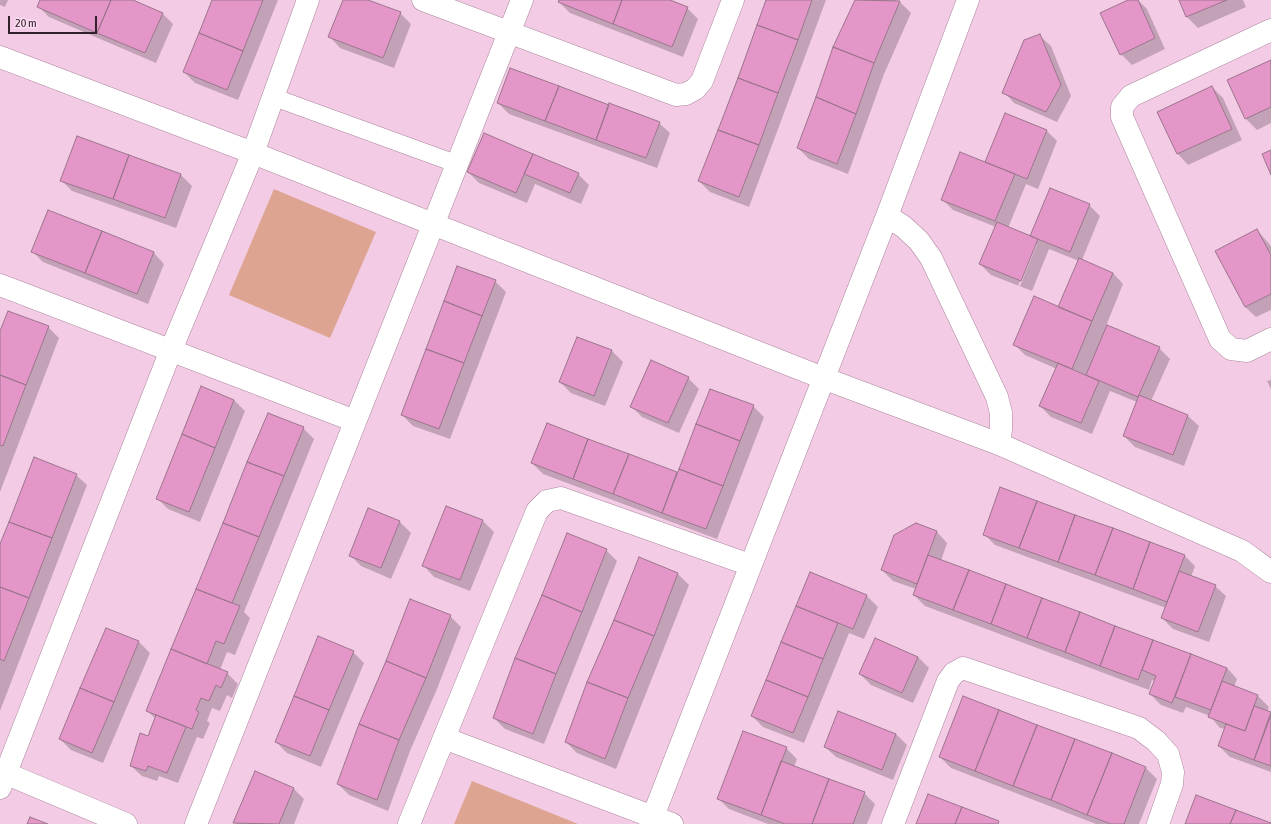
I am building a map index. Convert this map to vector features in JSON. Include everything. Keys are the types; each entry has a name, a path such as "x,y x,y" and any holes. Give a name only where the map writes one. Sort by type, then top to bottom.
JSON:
{"street":[{"path":"126,824 2,777 171,350 253,153 308,0"},
{"path":"423,0 676,95 686,94 695,89 702,80 733,0"},
{"path":"196,824 522,0"},
{"path":"444,738 658,821 750,565 887,216 968,0"},
{"path":"1271,30 1131,96 1122,107 1122,117 1220,339 1231,349 1246,351 1271,339"},
{"path":"0,57 253,153 824,378 999,444 1242,551 1271,572"},
{"path":"887,216 904,227 919,241 931,258 997,397 1001,413 1002,429 999,444"},
{"path":"0,286 355,421"},
{"path":"409,824 537,510 547,501 561,498 750,565"},
{"path":"894,824 948,681 954,673 963,668 1139,728 1168,754 1173,772 1172,784 1158,824"}],"lane":[{"path":"273,96 457,164"}],"shaded area":[{"path":"274,189 376,232 330,338 229,295"},
{"path":"472,781 578,824 454,824"}],"building":[{"path":"40,0 111,0 97,33 37,7"},
{"path":"111,0 133,0 163,13 145,53 97,33"},
{"path":"212,0 263,0 243,51 199,33"},
{"path":"343,0 368,0 401,12 383,58 328,37"},
{"path":"559,0 622,0 613,24 558,2"},
{"path":"622,0 670,0 688,7 672,47 613,24"},
{"path":"766,0 812,0 798,40 757,25"},
{"path":"855,0 900,1 874,63 833,47"},
{"path":"1128,0 1138,0 1155,38 1120,55 1100,13"},
{"path":"1179,0 1227,0 1186,17"},
{"path":"757,25 798,40 778,93 738,78"},
{"path":"199,33 243,51 227,90 183,72"},
{"path":"1040,34 1061,85 1046,112 1002,93 1024,40"},
{"path":"833,47 874,63 856,114 816,97"},
{"path":"1271,60 1271,107 1245,119 1227,80"},
{"path":"510,68 559,86 545,121 497,103"},
{"path":"738,78 778,93 759,145 718,130"},
{"path":"559,86 609,105 596,140 545,121"},
{"path":"1212,86 1232,129 1177,154 1157,112"},
{"path":"816,97 856,114 837,164 797,148"},
{"path":"609,103 660,122 646,158 596,140"},
{"path":"1005,113 1047,130 1027,179 985,162"},
{"path":"718,130 759,145 739,197 698,181"},
{"path":"484,133 533,154 516,193 467,172"},
{"path":"77,136 129,155 113,199 60,181"},
{"path":"1271,150 1271,175 1262,154"},
{"path":"960,152 1015,174 995,221 941,200"},
{"path":"533,154 579,173 570,193 524,174"},
{"path":"129,155 181,174 165,218 113,199"},
{"path":"1050,188 1090,204 1070,252 1030,236"},
{"path":"48,210 102,231 85,273 31,252"},
{"path":"997,222 1038,239 1021,281 979,264"},
{"path":"1257,229 1271,255 1271,294 1245,307 1215,251"},
{"path":"102,231 154,252 137,294 85,273"},
{"path":"1079,258 1113,273 1092,321 1058,307"},
{"path":"457,266 496,280 482,316 444,301"},
{"path":"1034,296 1092,321 1072,369 1013,345"},
{"path":"444,301 482,316 464,363 426,349"},
{"path":"8,311 49,326 26,385 0,375 0,331"},
{"path":"1107,325 1160,347 1138,397 1086,375"},
{"path":"577,337 612,350 594,396 559,382"},
{"path":"426,349 464,363 439,429 401,415"},
{"path":"651,360 689,377 668,423 630,407"},
{"path":"1058,363 1099,381 1081,423 1039,406"},
{"path":"0,375 26,385 3,446 0,445"},
{"path":"201,386 234,400 215,448 182,434"},
{"path":"710,389 754,405 740,441 696,424"},
{"path":"1139,395 1188,415 1173,455 1123,436"},
{"path":"268,413 304,427 284,476 247,462"},
{"path":"547,423 588,439 573,479 531,463"},
{"path":"696,424 740,441 723,486 679,469"},
{"path":"182,434 215,448 189,512 156,499"},
{"path":"588,439 629,454 613,494 573,479"},
{"path":"629,454 677,472 662,513 613,494"},
{"path":"34,457 77,474 52,538 9,522"},
{"path":"247,462 284,476 259,537 223,523"},
{"path":"679,469 723,486 706,529 662,513"},
{"path":"1000,487 1037,501 1019,548 983,535"},
{"path":"1037,501 1075,515 1058,562 1019,548"},
{"path":"446,506 483,520 460,580 422,566"},
{"path":"368,508 400,521 381,568 349,556"},
{"path":"1075,515 1113,528 1095,575 1058,562"},
{"path":"9,522 52,538 29,598 0,587 0,544"},
{"path":"223,523 259,537 232,603 196,589"},
{"path":"916,523 937,531 917,584 881,570 894,535"},
{"path":"1113,528 1150,542 1133,589 1095,575"},
{"path":"567,533 607,549 582,612 542,595"},
{"path":"1150,542 1185,555 1167,602 1133,589"},
{"path":"928,555 969,570 953,610 913,595"},
{"path":"639,557 678,573 654,636 614,620"},
{"path":"969,570 1006,584 991,624 953,610"},
{"path":"1179,571 1216,585 1198,632 1161,618"},
{"path":"810,572 867,595 853,629 796,606"},
{"path":"1006,584 1042,598 1027,638 991,624"},
{"path":"0,587 29,598 4,661 0,659"},
{"path":"196,589 240,606 224,644 216,641 207,664 171,649"},
{"path":"542,595 582,612 556,674 515,658"},
{"path":"1042,598 1080,612 1065,652 1027,638"},
{"path":"410,599 451,615 426,678 386,661"},
{"path":"796,606 838,623 823,659 781,642"},
{"path":"1080,612 1115,626 1100,666 1065,652"},
{"path":"614,620 654,636 628,698 587,682"},
{"path":"1115,626 1153,640 1138,680 1100,666"},
{"path":"106,628 139,641 114,702 80,688"},
{"path":"318,636 354,651 329,710 294,696"},
{"path":"875,638 918,657 902,693 859,674"},
{"path":"1153,640 1191,654 1172,703 1149,694 1156,676 1142,670"},
{"path":"781,642 823,659 808,697 766,680"},
{"path":"171,649 228,672 221,688 216,685 209,701 201,698 196,710 199,712 192,729 146,711"},
{"path":"1191,654 1227,668 1211,710 1175,697"},
{"path":"515,658 556,674 533,734 493,718"},
{"path":"386,661 426,678 399,740 359,724"},
{"path":"766,680 808,697 793,733 751,716"},
{"path":"1222,681 1258,695 1245,731 1208,717"},
{"path":"587,682 628,698 605,759 565,742"},
{"path":"80,688 114,702 92,753 59,739"},
{"path":"294,696 329,710 310,756 275,742"},
{"path":"963,696 999,710 975,771 939,757"},
{"path":"1254,706 1271,712 1254,760 1218,746 1226,724 1245,731"},
{"path":"999,710 1037,725 1013,786 975,771"},
{"path":"838,711 896,734 882,770 824,747"},
{"path":"156,715 186,727 167,773 148,766 146,771 130,766 140,733 148,736"},
{"path":"1271,715 1271,766 1254,760"},
{"path":"359,724 399,740 377,800 337,784"},
{"path":"1037,725 1075,739 1051,800 1013,786"},
{"path":"743,731 787,747 761,815 717,799"},
{"path":"1075,739 1112,753 1087,815 1051,800"},
{"path":"1112,753 1146,767 1124,824 1111,824 1087,815"},
{"path":"781,761 829,779 812,824 785,824 761,815"},
{"path":"255,771 294,788 279,824 233,823"},
{"path":"829,779 865,792 853,824 812,824"},
{"path":"928,794 962,807 955,824 916,824"},
{"path":"1196,795 1236,810 1230,824 1185,824"},
{"path":"962,807 999,821 998,824 955,824"},
{"path":"1236,810 1271,823 1230,824"},
{"path":"30,817 48,824 27,824"}]}
